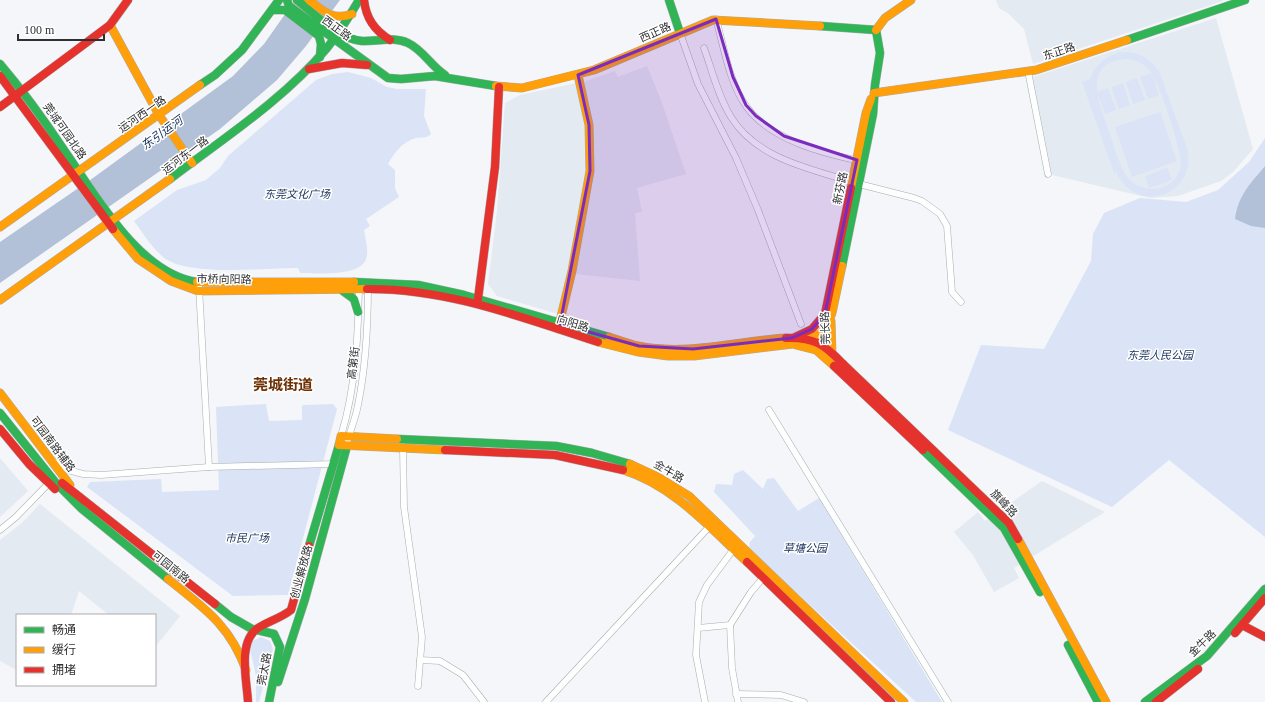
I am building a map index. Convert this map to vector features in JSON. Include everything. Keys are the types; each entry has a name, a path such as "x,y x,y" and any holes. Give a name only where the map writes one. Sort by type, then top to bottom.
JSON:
{"main road":[{"path":"0,107 110,25 128,0"},
{"name":"运河西一路","path":"0,227 161,119 230,62 252,38 279,0"},
{"name":"西正路","path":"297,0 330,20 340,32 354,40 391,40 409,44 434,68 448,77"},
{"path":"308,0 330,20 352,14"},
{"name":"运河东一路","path":"0,300 112,222 264,108 320,57 340,32 359,0"},
{"path":"364,0 367,16 373,27 391,40"},
{"path":"669,0 680,33"},
{"path":"876,30 885,18 911,0"},
{"name":"东正路","path":"874,93 1028,71 1245,0"},
{"path":"272,10 287,5"},
{"name":"西正路","path":"287,5 321,33 335,39 388,78 394,79 427,75 522,88 578,75 608,65 705,22 716,19 865,28 876,30"},
{"path":"110,25 161,119 192,163"},
{"name":"新芬路","path":"834,288 860,161 873,114 874,93 880,48 879,37 876,30"},
{"path":"320,57 321,33"},
{"path":"308,69 342,63 369,65"},
{"name":"莞城可园北路","path":"0,64 23,91 82,182 105,214"},
{"path":"559,327 573,265 590,171 589,125 578,75"},
{"name":"莞城可园北路","path":"0,76 77,174"},
{"path":"478,299 491,210 498,123 499,86"},
{"name":"市桥向阳路","path":"105,214 143,253 162,268 199,287 346,287"},
{"name":"向阳路","path":"346,287 359,285 418,285 478,299 638,352 668,356 694,356 793,341"},
{"name":"向阳路","path":"368,285 417,291 463,300 559,327"},
{"path":"346,287 356,302 358,312"},
{"path":"793,341 811,339 826,328 831,317 835,300 834,288"},
{"path":"834,288 831,317 832,353 838,367"},
{"path":"793,341 822,320 834,288"},
{"name":"莞长路","path":"835,300 838,367 850,377"},
{"path":"811,339 821,344 832,353"},
{"path":"793,341 816,350 838,367"},
{"name":"旗峰路","path":"850,377 1009,523 1096,690 1106,702"},
{"name":"可园南路辅路","path":"0,393 44,453 70,485 92,506"},
{"path":"0,413 48,471"},
{"path":"0,429 29,464 49,483 82,510"},
{"name":"高第街","path":"343,446 345,436"},
{"name":"金牛路","path":"345,436 556,446 591,451 613,457 646,470 667,480 689,496 904,702"},
{"path":"343,446 555,455 590,460 644,478 664,489 709,527 764,577 891,702"},
{"name":"创业解放路","path":"257,630 281,618 292,610 334,464 343,446"},
{"name":"创业解放路","path":"269,702 292,643 343,446"},
{"name":"可园南路","path":"48,471 237,621 257,630"},
{"name":"可园南路","path":"48,471 66,494 82,510 216,618 239,648 246,670"},
{"name":"金牛路","path":"1145,702 1207,656 1265,589"},
{"path":"1156,702 1210,660 1265,598"},
{"path":"237,621 267,624"},
{"path":"1242,625 1265,637"},
{"path":"246,670 246,644 248,638 257,630"},
{"name":"莞太路","path":"257,630 267,630 274,634 280,648 269,702"},
{"name":"莞太路","path":"246,670 248,702"},
{"path":"1096,690 1097,702"},
{"path":"1096,690 1110,702"}],"street":[{"path":"716,19 732,77 746,105 756,116 769,128 791,139 840,156 860,161"},
{"path":"680,33 698,84 736,158 752,196 801,324"},
{"path":"704,48 730,116 748,138 763,149 786,161 856,183 914,198 922,201 940,214 947,226 952,292 961,302"},
{"path":"1028,71 1048,174"},
{"name":"高第街","path":"345,436 353,385 359,285"},
{"name":"高第街","path":"345,436 358,405 364,364 368,285"},
{"path":"199,287 209,467"},
{"path":"769,410 948,702"},
{"path":"403,448 404,507 422,637 418,686"},
{"path":"44,453 68,470 83,474 101,475 209,467 334,464"},
{"path":"0,530 16,517 49,483"},
{"path":"546,702 709,527"},
{"path":"705,702 696,654 699,602 707,585 733,550"},
{"path":"738,702 732,668 730,625 751,592 764,577"},
{"path":"698,628 730,625"},
{"path":"420,660 440,661 463,675 484,702"},
{"path":"736,694 782,695 804,702"}],"highlighted area":[{"path":"716,19 733,77 746,105 756,116 784,136 857,160 825,314 812,329 792,338 693,349 639,346 560,324 590,171 589,125 578,75"}],"shaded area":[{"path":"996,0 1223,1 1033,64 1024,29 1009,14 999,8"},
{"path":"1216,18 1253,149 1233,172 1221,181 1178,196 1150,198 1052,175 1033,77"},
{"path":"647,66 661,100 686,174 637,188 642,212 635,213 640,281 575,274 565,316 497,296 488,284 497,211 505,103 520,95 586,81 615,71 618,77"},
{"path":"0,458 28,491 0,517"},
{"path":"1042,481 1105,512 1014,568 1019,578 994,592 973,555 954,532 978,512 985,521"},
{"path":"40,504 180,616 156,646 156,614 108,614 79,591 71,614 16,614 16,669 0,661 0,540 22,523"}],"green space":[{"path":"1126,52 1137,54 1151,62 1159,71 1187,148 1188,164 1184,178 1175,188 1164,194 1151,197 1138,194 1126,186 1116,172 1114,173 1082,82 1090,79 1098,65 1115,54","holes":["1127,59 1140,62 1150,71 1159,88 1170,118 1181,159 1181,166 1172,182 1164,187 1147,189 1131,181 1125,174 1120,164 1101,109 1098,98 1098,76 1103,68 1112,62"]},
{"name":"东莞文化广场","path":"348,72 371,78 387,87 397,89 426,89 424,116 431,134 428,137 416,138 407,142 396,152 388,164 395,170 395,188 399,197 366,219 370,226 364,230 367,255 364,262 358,268 339,273 300,273 298,268 227,270 190,267 174,263 163,257 147,240 134,221 177,190 206,180 220,168 228,156 316,80 332,74"},
{"path":"1152,73 1159,95 1148,99 1140,77"},
{"path":"1137,78 1145,100 1133,104 1126,82"},
{"path":"1123,83 1130,105 1119,109 1111,87"},
{"path":"1108,88 1116,110 1105,114 1097,92"},
{"path":"1160,112 1177,161 1132,177 1115,127"},
{"name":"东莞人民公园","path":"1265,138 1265,537 1169,460 1112,507 948,430 981,345 1044,349 1091,261 1093,234 1104,213 1140,198 1186,202 1218,190 1249,162"},
{"path":"1167,168 1172,180 1149,188 1145,176"},
{"name":"市民广场","path":"266,404 269,421 302,420 302,406 304,405 333,404 337,409 288,595 233,596 87,487 90,482 161,479 162,492 219,490 216,407"},
{"name":"草塘公园","path":"743,470 763,489 767,479 774,478 798,511 819,498 942,702 916,702 749,549 750,542 755,536 714,492 716,484 732,485 734,474"},
{"path":"261,637 270,641 273,649 259,702 256,702 256,676 250,649 253,641"}],"water":[{"name":"东引运河","path":"295,0 340,0 306,46 277,80 220,129 0,283 0,242 93,178 233,76 264,44"},
{"path":"1265,166 1265,228 1251,226 1235,219 1242,196"}],"traffic: fast":[{"path":"200,85 215,75 242,50 279,0"},
{"path":"287,0 289,6 388,78 401,79 435,76 496,86"},
{"path":"297,0 327,25 344,36 362,41 397,40 408,43 418,50 445,75"},
{"path":"170,179 252,118 292,85 336,37 359,0"},
{"path":"669,0 680,33"},
{"path":"1127,40 1245,0"},
{"path":"272,10 285,10 319,36 321,44 320,57"},
{"path":"820,26 876,30"},
{"path":"842,266 873,114 875,85 880,53 876,30"},
{"path":"0,64 41,117 120,230 156,264 176,276 197,282"},
{"path":"354,282 418,285 464,295 609,337"},
{"path":"343,291 354,299 358,312"},
{"path":"0,413 56,483 82,509 168,579"},
{"path":"397,439 556,446 592,453 630,464"},
{"path":"309,546 339,445"},
{"path":"278,682 305,599 347,446"},
{"path":"923,450 1004,528 1040,592"},
{"path":"1145,702 1207,656 1265,589"},
{"path":"215,604 231,617 252,629 274,634 280,647 269,702"},
{"path":"1068,645 1098,702"}],"traffic: slow":[{"path":"309,0 334,16 345,16 352,14"},
{"path":"876,30 885,18 911,0"},
{"path":"496,86 522,88 594,70 713,20 820,26"},
{"path":"110,25 159,115 192,163"},
{"path":"874,93 1036,70 1127,40"},
{"path":"558,329 572,271 590,171 589,125 578,75"},
{"path":"0,227 200,85"},
{"path":"851,188 866,113 871,99"},
{"path":"0,300 170,179"},
{"path":"113,229 138,259 171,281 198,291 367,289"},
{"path":"598,342 638,352 668,356 694,356 793,344 817,336 826,328 832,313 842,266"},
{"path":"197,282 354,282"},
{"path":"831,321 832,355"},
{"path":"609,337 638,346 656,349 693,349 786,338"},
{"path":"796,345 816,350 834,366"},
{"path":"0,393 70,485"},
{"path":"397,439 341,436 339,445 445,450"},
{"path":"630,464 658,477 689,496 904,702"},
{"path":"623,470 659,486 675,497 705,522 747,562"},
{"path":"1018,539 1106,702"},
{"path":"168,579 193,599 224,629 240,654 246,670"}],"traffic: jam":[{"path":"0,107 110,25 128,0"},
{"path":"364,0 369,18 375,28 390,40"},
{"path":"309,69 342,63 367,65"},
{"path":"0,76 113,229"},
{"path":"478,299 495,167 499,87"},
{"path":"795,337 812,329 825,314 851,188"},
{"path":"367,289 426,293 455,299 513,314 598,342"},
{"path":"786,338 804,339 818,343 830,351 843,364"},
{"path":"843,364 1009,523 1018,539"},
{"path":"834,366 923,450"},
{"path":"0,429 29,464 55,489"},
{"path":"445,450 555,455 623,470"},
{"path":"62,483 215,604"},
{"path":"248,702 245,673 245,652 247,643 252,634 258,628 291,610 309,546"},
{"path":"747,562 891,702"},
{"path":"1235,633 1265,598"},
{"path":"1242,625 1265,637"},
{"path":"1156,702 1198,669"}],"district":[{"name":"莞城街道","path":"283,385"}]}
